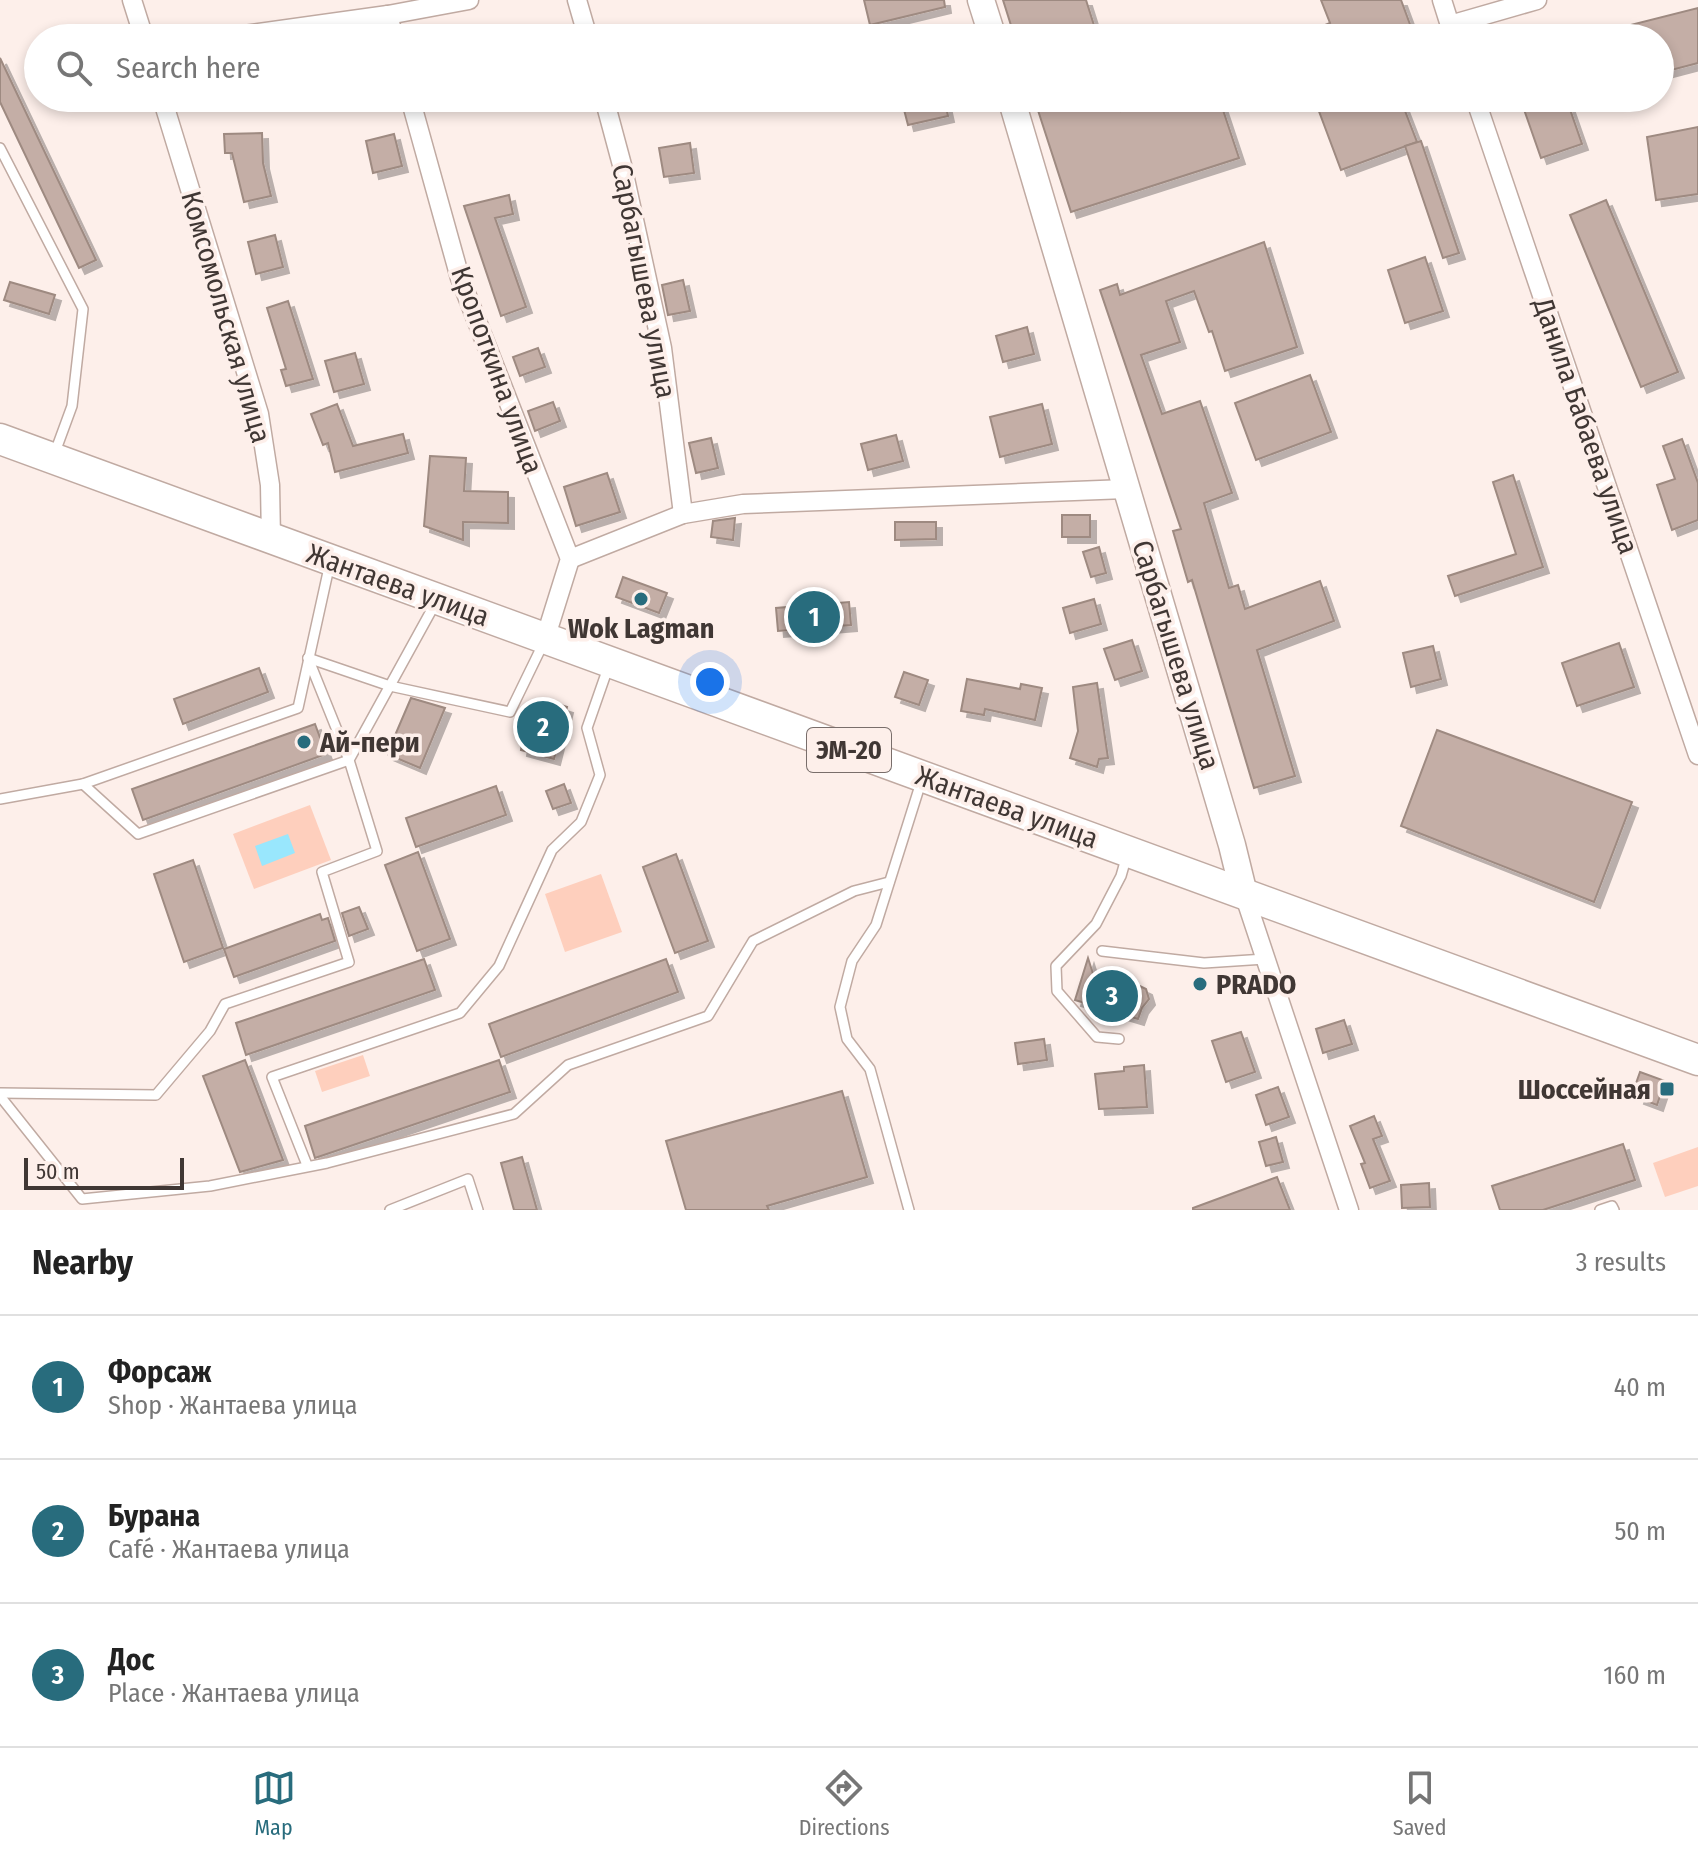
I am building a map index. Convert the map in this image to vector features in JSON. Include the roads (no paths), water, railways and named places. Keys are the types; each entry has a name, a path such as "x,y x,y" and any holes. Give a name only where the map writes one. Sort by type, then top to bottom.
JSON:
{"main road":[{"name":"Жантаева улица","path":"0,439 1698,1060"}],"street":[{"path":"132,0 140,24"},
{"path":"323,24 469,0"},
{"path":"577,0 584,24"},
{"path":"981,0 989,24"},
{"path":"1442,0 1450,24"},
{"path":"1471,24 1537,0"},
{"path":"388,15 390,24"},
{"name":"Комсомольская улица","path":"166,112 259,414 270,485 271,539"},
{"name":"Кропоткина улица","path":"414,112 460,278 570,559"},
{"name":"Сарбагышева улица","path":"608,112 662,348 683,514"},
{"name":"Сарбагышева улица","path":"1015,112 1244,894 1349,1210"},
{"name":"Данила Бабаева улица","path":"1480,112 1698,755"},
{"path":"545,639 570,559 683,514 743,504 1126,489"}],"lane":[{"path":"0,148 83,309 72,406 53,459"},
{"path":"0,799 83,784 298,708 330,560"},
{"path":"83,784 138,834 349,760 438,599"},
{"path":"308,658 390,686 510,712 545,639"},
{"path":"0,1095 156,1095 210,1031 225,1004 349,962 322,872 377,851 349,760 308,658"},
{"path":"307,1165 272,1077 460,1013 490,978 525,914 552,850 581,822 600,775 587,728 610,662"},
{"path":"909,1210 870,1069 847,1039 840,1007 852,961 876,925 923,777"},
{"path":"1119,1039 1097,1037 1057,991 1056,966 1096,924 1121,876 1128,852"},
{"path":"0,1095 82,1199 210,1186 327,1163 514,1114 568,1065 708,1016 753,941 854,891 889,882"},
{"path":"1102,951 1204,963 1265,959"},
{"path":"390,1210 468,1179 478,1210"},
{"path":"1600,1210 1612,1206 1614,1210"}],"water":[{"path":"288,834 295,853 262,866 255,846"}],"place":[{"name":"Wok Lagman","path":"641,599"},
{"name":"Форсаж","path":"814,617"},
{"name":"Бурана","path":"543,727"},
{"name":"Ай-пери","path":"304,742"},
{"name":"PRADO","path":"1200,984"},
{"name":"Дос","path":"1112,996"},
{"name":"Шоссейная","path":"1667,1089"}]}
